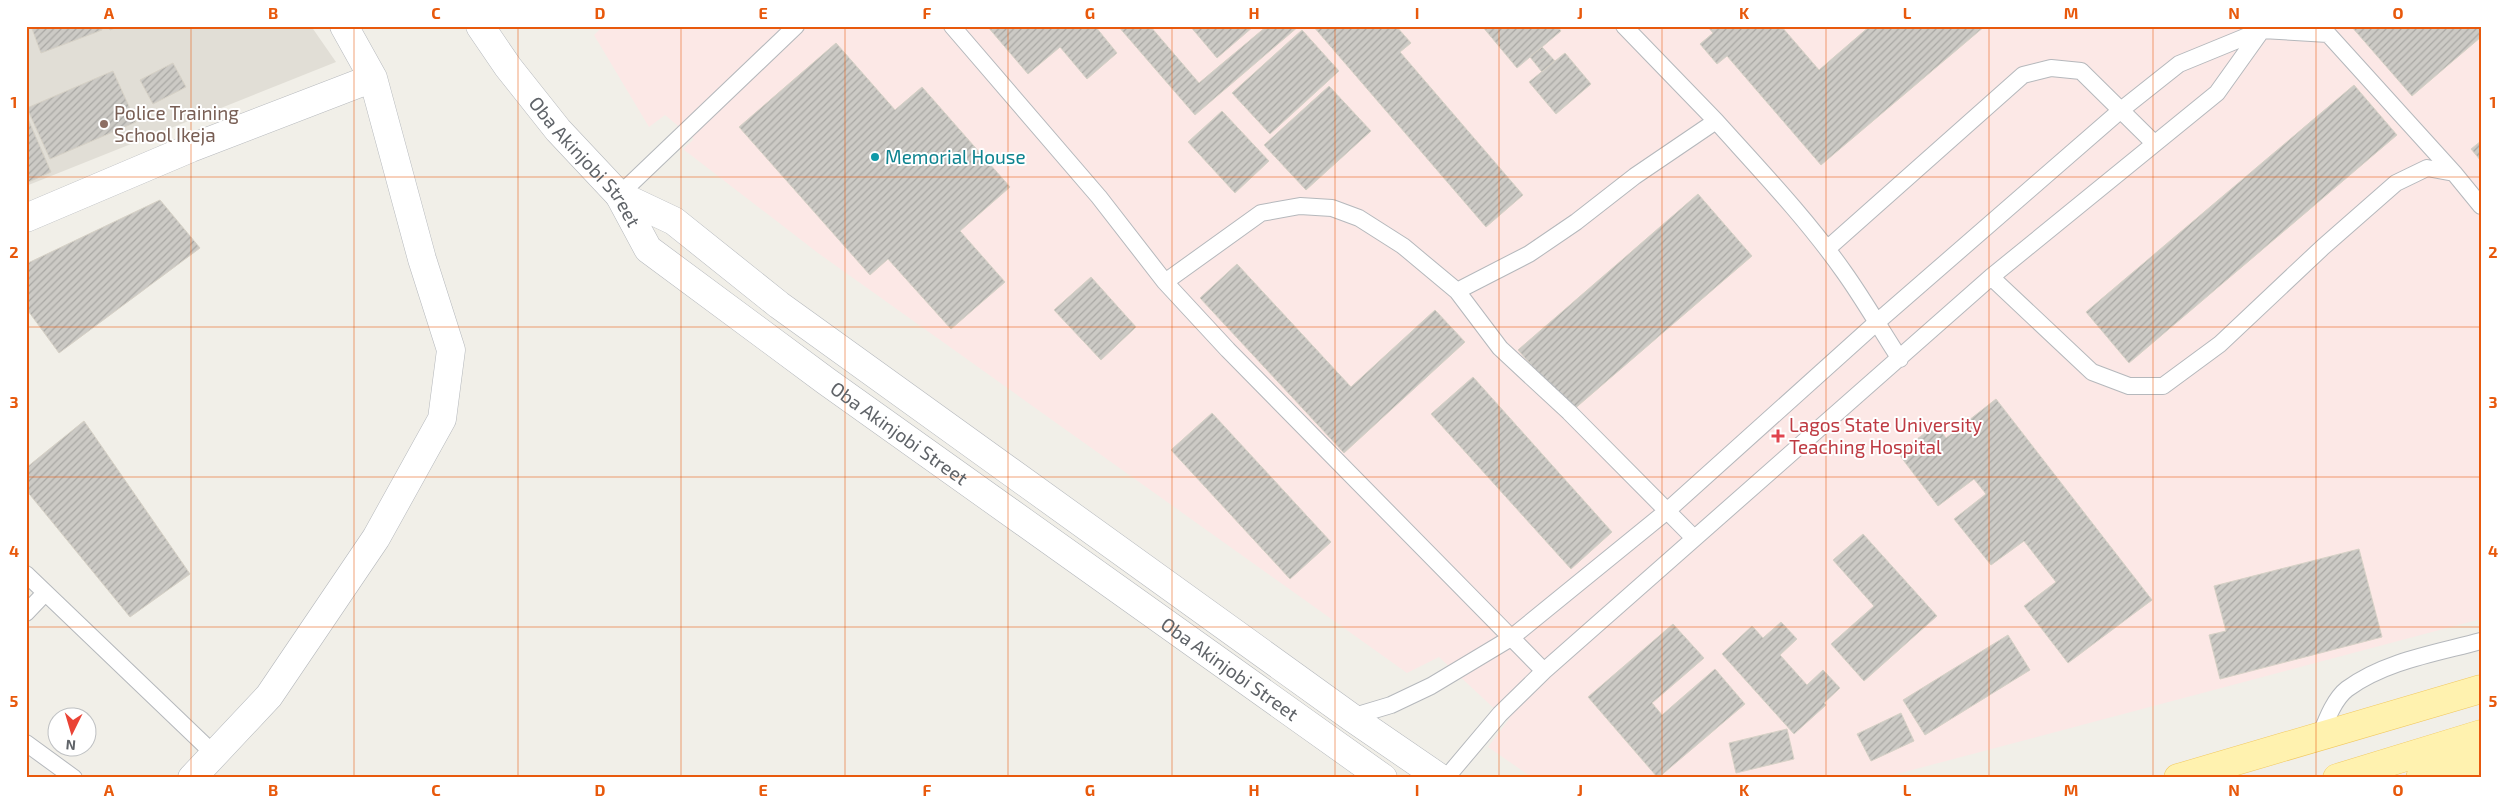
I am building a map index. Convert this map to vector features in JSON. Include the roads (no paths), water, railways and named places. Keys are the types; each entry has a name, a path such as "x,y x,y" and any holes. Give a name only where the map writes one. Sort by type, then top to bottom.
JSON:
{"main road":[{"path":"2178,778 2481,689"},
{"path":"2338,778 2481,734"},
{"path":"2420,778 2481,760"}],"street":[{"path":"192,778 269,696 376,538 442,419 451,350 422,259 373,78 344,26"},
{"name":"Oba Akinjobi Street","path":"480,26 508,67 558,130 620,195 648,249 1357,768 1383,778"},
{"path":"26,218 190,148 373,78"},
{"path":"620,195 674,221 779,306 1351,717 1440,778"}],"lane":[{"path":"620,195 796,26"},
{"path":"952,26 1099,198 1165,282 1544,671"},
{"path":"1624,26 1716,121 1792,204 1827,249 1900,359"},
{"path":"1446,778 1500,714 1544,671 1991,277 2153,142 2217,92 2262,28"},
{"path":"1351,717 1391,705 1431,686 1511,638 1667,511 1876,323 2121,110 2179,64 2262,28 2328,34 2454,173 2481,206"},
{"path":"1827,249 1952,136 2023,75 2051,68 2081,71 2153,142"},
{"path":"1457,292 1529,254 1576,222 1635,176 1716,121"},
{"path":"1991,277 2092,372 2129,386 2163,386 2220,344 2323,247 2396,183 2427,168 2454,173"},
{"path":"1165,282 1261,213 1300,206 1332,208 1359,218 1403,246 1457,292 1500,348 1569,412 1694,538"},
{"path":"26,574 214,754"},
{"path":"26,613 46,593"},
{"path":"2320,736 2329,715 2346,690 2389,667 2481,641"},
{"path":"26,743 74,778"}],"place":[{"name":"Police Training School Ikeja","path":"104,124"},
{"name":"Memorial House","path":"875,157"},
{"name":"Lagos State University Teaching Hospital","path":"1778,436"}]}
